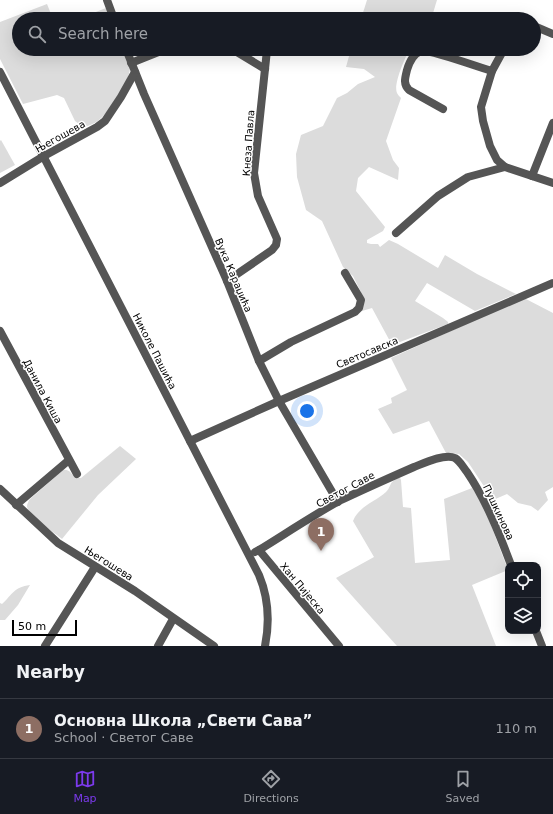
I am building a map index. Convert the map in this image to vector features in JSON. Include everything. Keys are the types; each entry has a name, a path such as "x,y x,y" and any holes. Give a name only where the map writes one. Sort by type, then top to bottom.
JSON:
{"street":[{"path":"107,0 111,12"},
{"path":"541,29 553,34"},
{"name":"Вука Караџића","path":"128,56 227,281 259,361 279,401 338,502"},
{"path":"131,63 148,56"},
{"path":"244,56 265,69"},
{"name":"Кнеза Павла","path":"227,281 272,250 276,245 276,239 258,196 254,173 266,56"},
{"path":"414,56 408,64 404,82 406,87 408,90 444,109"},
{"path":"445,56 492,72"},
{"path":"500,56 492,72 481,107 490,146 497,160 505,167 553,184"},
{"name":"Његошева","path":"0,183 105,121 135,72"},
{"name":"Николе Пашића","path":"1,74 249,555 265,591 268,628 265,646"},
{"path":"121,97 124,92 134,89 139,90 144,94"},
{"path":"532,176 553,123"},
{"path":"396,232 438,196 468,177 505,167"},
{"path":"259,361 291,342 355,312 360,308 361,300 345,273"},
{"name":"Светосавска","path":"190,442 279,401 553,283"},
{"name":"Данила Киша","path":"0,331 77,474"},
{"name":"Светог Саве","path":"259,550 338,502 380,481 422,464 446,457"},
{"name":"Пушкинова","path":"446,457 455,458 460,462 479,490 496,526 510,562"},
{"path":"16,505 69,460"},
{"name":"Његошева","path":"0,489 58,543 135,591 214,646"},
{"path":"249,555 259,550"},
{"name":"Хан Пијеска","path":"259,550 339,646"},
{"path":"45,646 95,567"},
{"path":"158,646 174,619"},
{"path":"537,634 542,646"}],"shaded area":[{"path":"367,0 437,0 433,12 363,12"},
{"path":"47,4 50,12 26,12"},
{"path":"106,8 108,12 96,12"},
{"path":"12,17 12,56 127,56 129,60 130,71 125,85 102,117 89,126 83,127 75,121 64,98 57,95 23,104 0,59 0,22"},
{"path":"349,56 407,56 398,78 396,89 401,98 386,141 393,160 399,168 398,180 369,167 358,178 356,191 385,227 383,231 367,240 367,243 378,244 380,247 389,240 438,268 445,255 477,274 516,294 475,311 427,283 415,301 443,318 448,322 448,324 392,345 372,308 362,311 363,304 361,292 353,276 343,267 322,221 306,210 297,177 296,154 301,135 323,126 337,98 347,93 358,84 375,77 364,69 346,67"},
{"path":"1,140 15,165 0,173 0,141"},
{"path":"524,298 553,313 553,487 545,492 548,500 538,511 531,506 518,503 507,494 493,500 468,462 459,454 446,453 429,421 393,434 378,409 392,403 391,398 407,390 391,358"},
{"path":"120,446 136,459 98,495 62,539 36,519 28,510 27,506 29,500 63,470 69,471 75,478 81,478"},
{"path":"400,478 403,507 411,508 415,563 450,560 444,499 472,488 483,504 505,562 505,571 472,585 496,646 397,646 336,578 374,557 353,521 359,512 388,490 393,481"},
{"path":"30,585 18,605 5,620 0,620 0,603 2,604 20,587"}],"place":[{"name":"Основна Школа „Свети Сава”","path":"321,551"}]}
